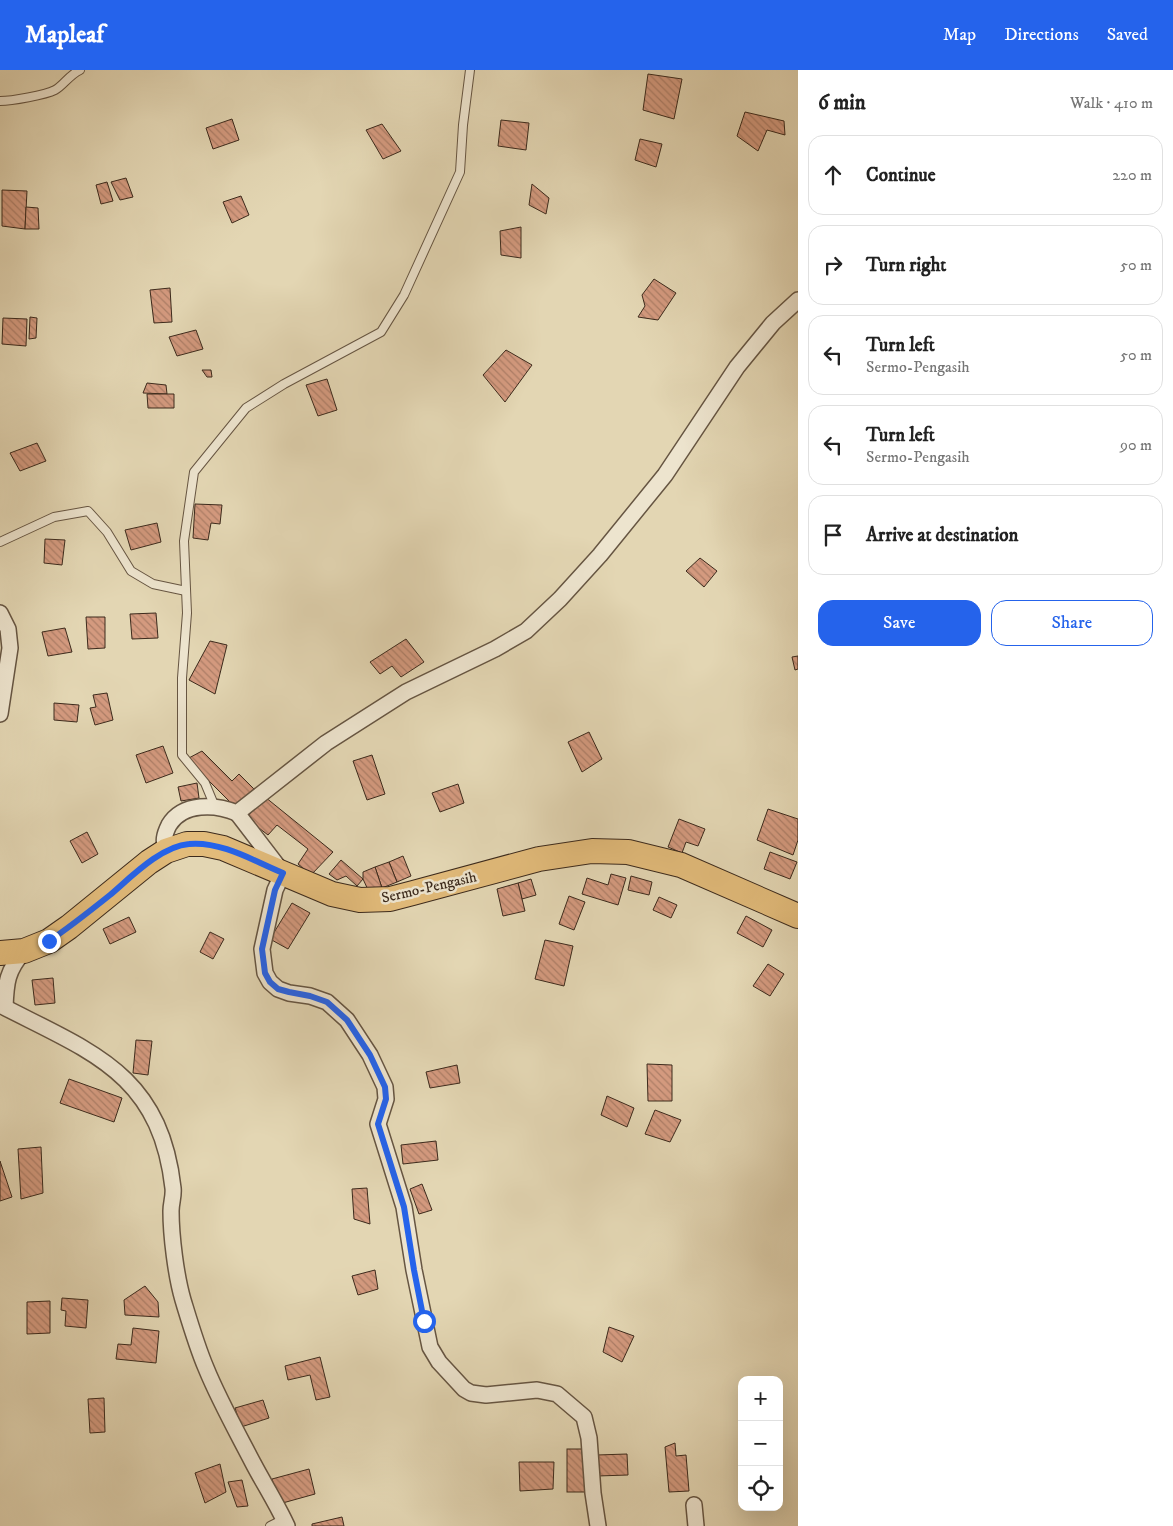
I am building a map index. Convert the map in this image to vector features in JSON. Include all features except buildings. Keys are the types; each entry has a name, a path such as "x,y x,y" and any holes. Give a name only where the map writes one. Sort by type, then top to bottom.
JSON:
{"main road":[{"name":"Sermo-Pengasih","path":"0,953 24,951 49,941 69,928 150,862 166,851 187,844 204,844 223,848 332,894 360,900 390,899 539,859 592,851 628,852 681,865 798,916"}],"street":[{"path":"237,813 326,744 406,692 494,649 526,631 560,599 612,540 665,475 736,367 773,323 798,300"},
{"path":"0,614 8,629 10,648 0,714"},
{"path":"166,851 164,842 165,832 172,820 182,812 197,808 216,807 227,809 237,813 283,873 275,890 262,949 265,973 270,982 278,989 327,1002 347,1020 370,1055 385,1087 386,1099 378,1124 404,1207 414,1270 430,1347 438,1362 464,1389 486,1395 537,1390 557,1394 584,1417 589,1438 593,1493 598,1526"},
{"path":"24,951 13,964 8,977 2,1006 51,1030 113,1067 129,1081 156,1121 165,1149 173,1190 171,1210 172,1236 183,1299 206,1369 286,1523"},
{"path":"694,1505 696,1526"}],"lane":[{"path":"0,101 10,101 56,89 71,75 80,70"},
{"path":"216,807 205,783 182,755 182,678 187,613 184,541 194,472 246,408 284,384 382,332 404,295 460,172 463,125 470,70"},
{"path":"0,542 54,516 88,511 107,532 131,570 153,584 186,591"},
{"path":"270,1526 286,1523"}],"route":[{"path":"49,941 69,928 150,862 166,851 187,844 204,844 223,848 283,873 275,890 262,949 265,973 270,982 278,989 327,1002 347,1020 370,1055 385,1087 386,1099 378,1124 404,1207 424,1321"}]}
